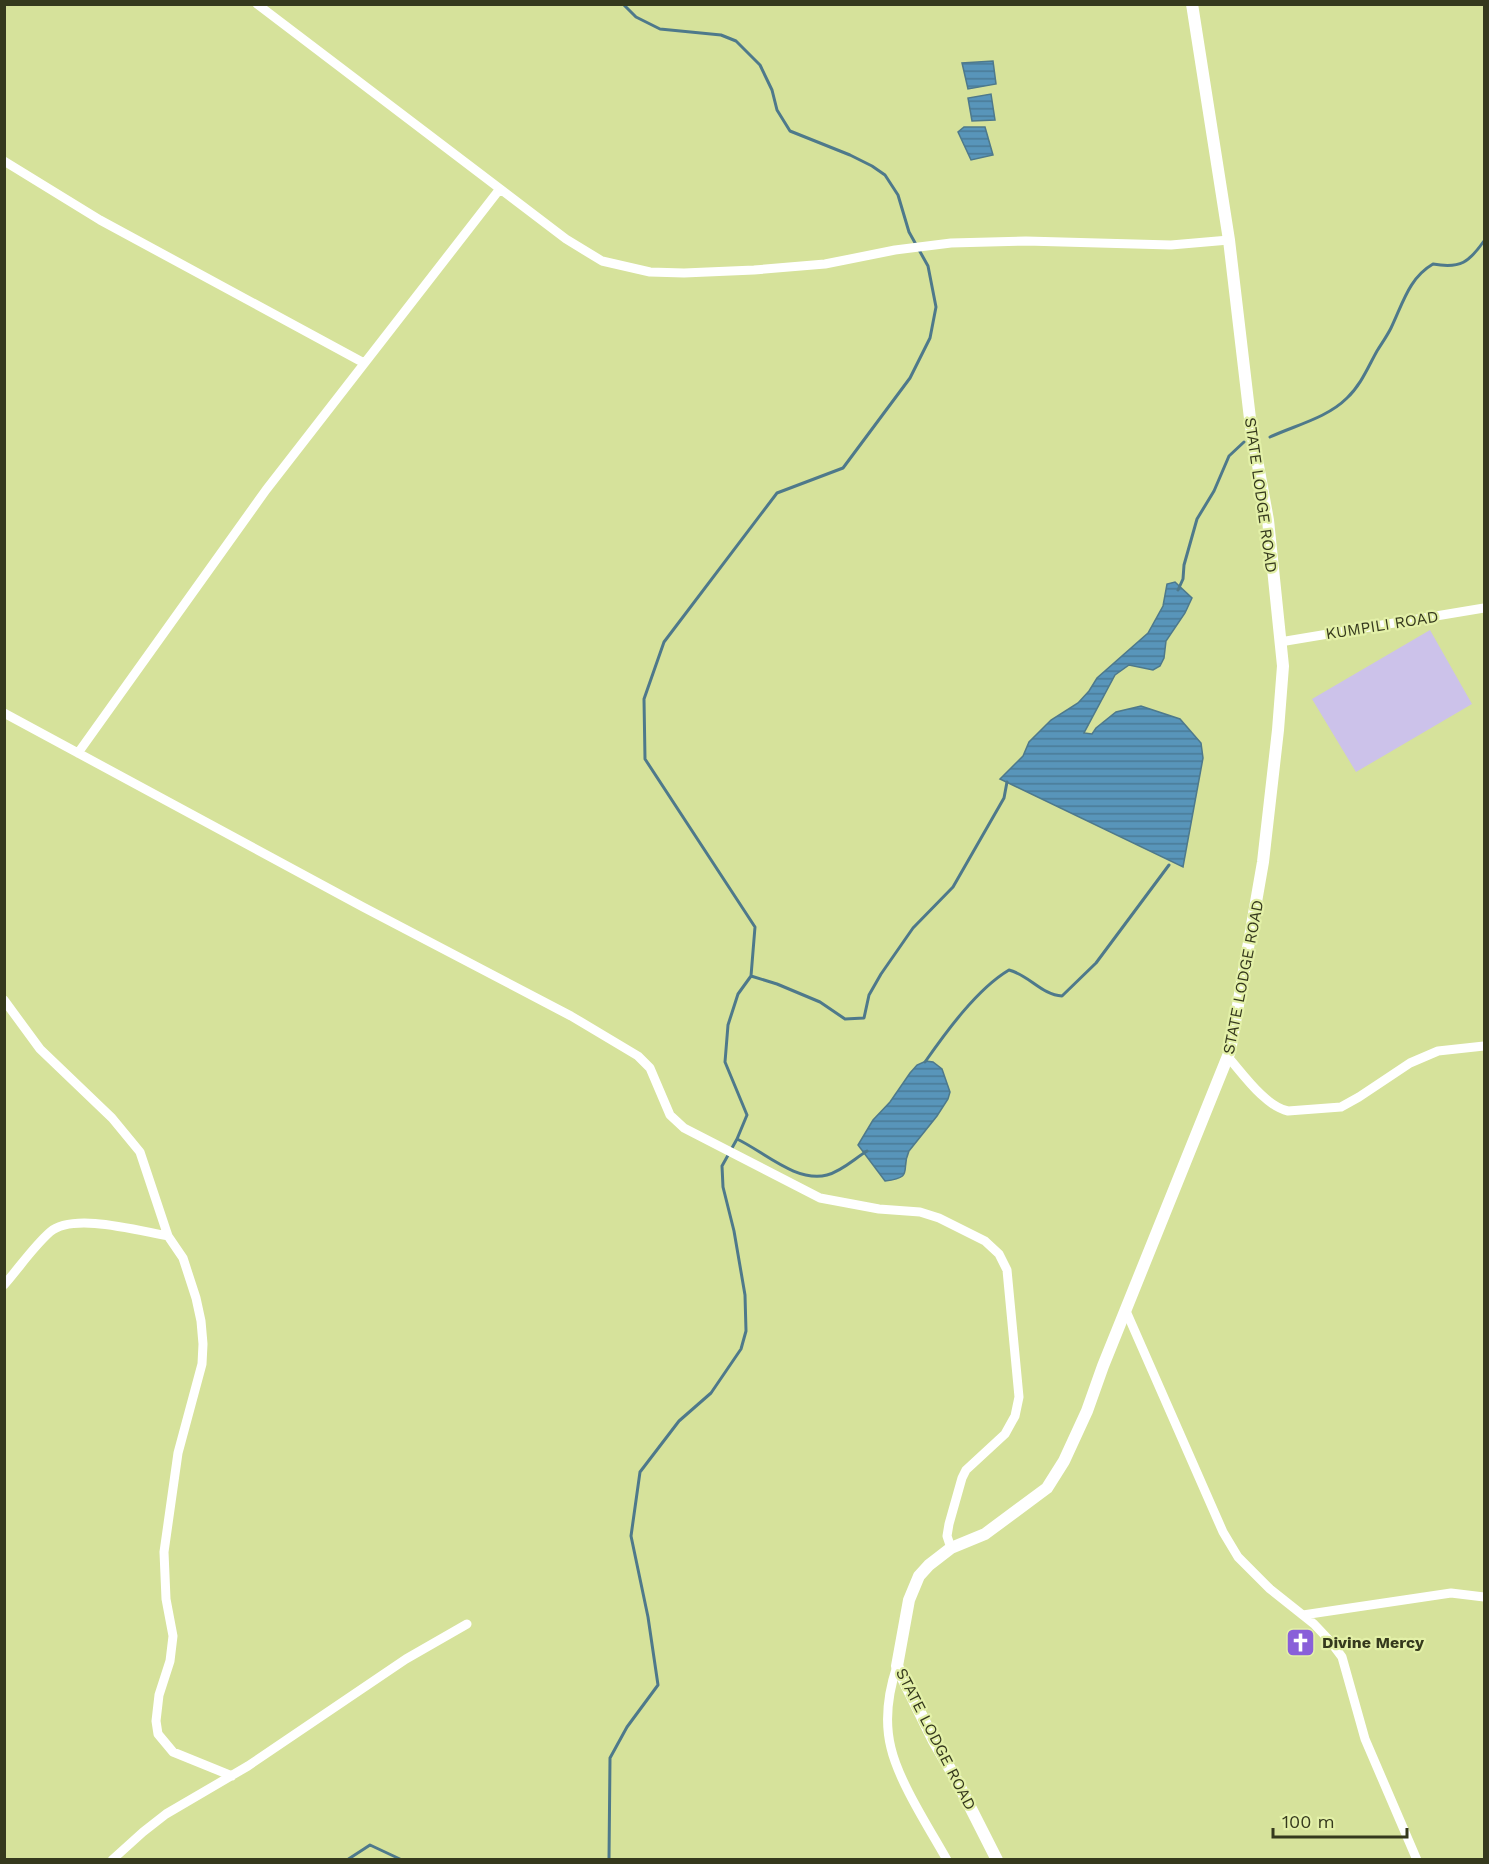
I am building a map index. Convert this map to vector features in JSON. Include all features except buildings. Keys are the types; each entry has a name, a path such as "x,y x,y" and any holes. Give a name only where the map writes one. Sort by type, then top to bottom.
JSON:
{"street":[{"path":"257,4 500,190 566,239 602,261 650,272 754,270 825,264 951,243 1026,241 1171,245 1229,240"},
{"name":"STATE LODGE ROAD","path":"997,1860 897,1666 909,1600 919,1576 951,1548 985,1534 1047,1488 1064,1461 1087,1410 1228,1057 1244,982 1263,862 1278,730 1282,666 1268,520 1251,427 1229,240 1192,4"},
{"path":"4,161 100,220 364,363"},
{"path":"78,753 266,490 500,190"},
{"name":"KUMPILI ROAD","path":"1280,642 1485,608"},
{"path":"4,713 571,1016 638,1056 650,1068 665,1105 675,1121 712,1142 820,1198 879,1209 920,1212 939,1218 992,1246 1003,1260 1007,1270 1020,1388 1012,1425 966,1470 962,1478 947,1536 951,1548"},
{"path":"4,1000 40,1049 112,1119 140,1152 168,1236 183,1258 201,1321 203,1344 200,1376 187,1414 178,1453 164,1552 165,1599 173,1642 167,1672 159,1695 156,1721 158,1734 173,1752 232,1776"},
{"path":"1228,1057 1254,1088 1281,1110 1297,1111 1341,1107 1410,1063 1438,1051 1485,1046"},
{"path":"4,1285 51,1230 68,1224 88,1222 168,1236"},
{"path":"1126,1311 1223,1532 1238,1557 1270,1589 1303,1615 1330,1641 1342,1657 1365,1739 1417,1860"},
{"path":"1303,1615 1452,1593 1485,1597"},
{"path":"112,1860 142,1832 166,1814 232,1776 406,1659 467,1624"},
{"path":"897,1666 889,1689 887,1711 891,1748 917,1807 947,1860"}],"shaded area":[{"path":"1430,630 1472,704 1356,772 1312,699"}],"water":[{"path":"993,61 996,84 968,89 962,63"},
{"path":"991,94 995,120 972,121 968,98"},
{"path":"964,127 985,127 993,155 971,160 958,132"},
{"path":"1175,582 1192,598 1166,641 1164,658 1160,666 1153,670 1129,665 1115,675 1084,733 1092,734 1116,712 1141,706 1180,719 1201,743 1203,758 1183,867 1000,779 1023,756 1029,742 1051,720 1078,703 1097,678 1148,633 1163,606 1167,584"},
{"path":"926,1061 933,1062 942,1069 950,1092 948,1099 909,1151 903,1175 885,1181 858,1145 873,1120 890,1102 910,1073 917,1065"}],"waterway":[{"path":"623,4 636,17 660,29 721,35 736,41 760,65 772,90 777,110 790,131 850,155 885,175 898,195 909,232 928,266 936,307 930,338 910,378 843,468 777,493 664,642 644,699 645,759 755,927 751,976"},
{"path":"1270,437 1321,416 1347,398 1364,376 1418,276 1433,264 1451,265 1469,259 1484,241"},
{"path":"1178,590 1183,579 1184,565 1197,519 1214,491 1229,456 1244,442"},
{"path":"609,1860 610,1758 627,1727 658,1685 648,1617 631,1536 640,1472 679,1421 711,1393 741,1349 746,1331 745,1295 734,1231 723,1187 722,1166 747,1115 725,1062 728,1025 738,994 751,976 820,1002 845,1019 864,1018 869,995 881,974 913,928 953,887 1004,798 1007,782"},
{"path":"925,1062 974,1000 985,988 1009,970 1048,992 1062,996 1096,963 1169,865"},
{"path":"737,1139 792,1170 815,1176 838,1171 867,1151"},
{"path":"347,1860 370,1845 402,1860"}],"place":[{"name":"Divine Mercy","path":"1301,1642"}]}
